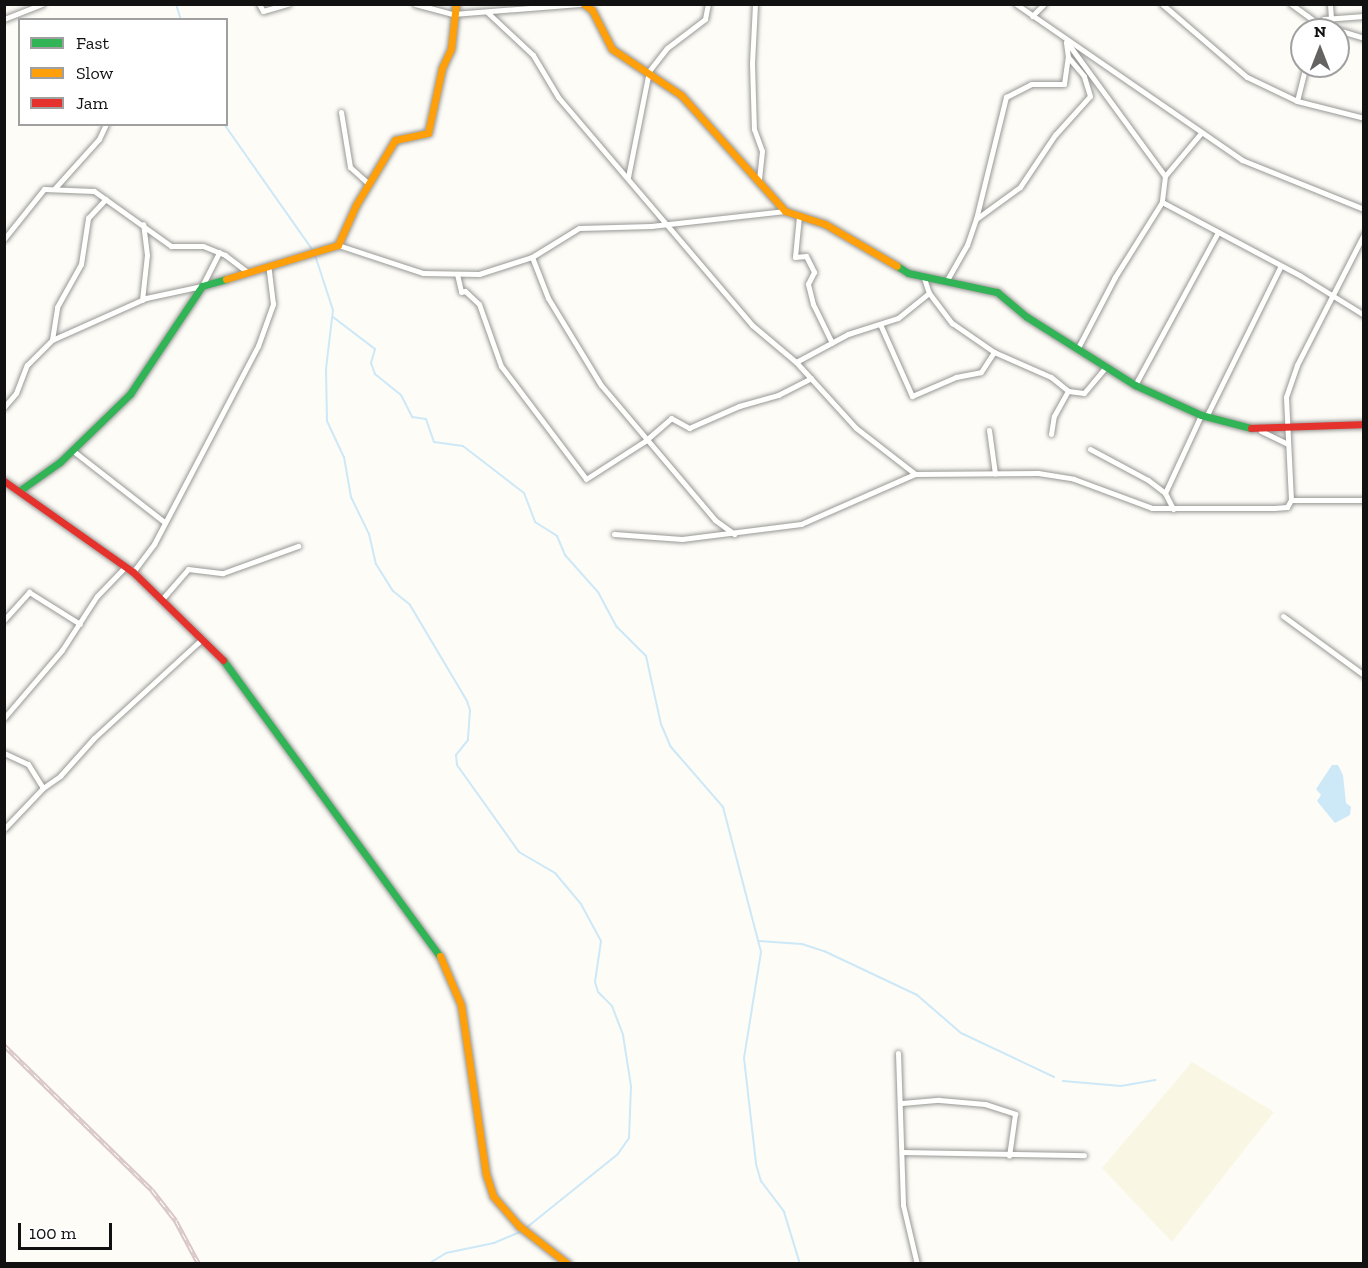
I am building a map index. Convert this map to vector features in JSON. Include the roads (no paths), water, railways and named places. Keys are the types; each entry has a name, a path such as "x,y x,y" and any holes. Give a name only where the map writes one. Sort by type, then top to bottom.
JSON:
{"street":[{"path":"4,19 42,4"},
{"path":"259,4 263,11 288,4"},
{"path":"415,4 453,14 582,4 592,10 612,49 665,81 694,107 785,211"},
{"path":"338,245 368,183 395,140 428,133 434,118 442,68 451,49 453,14 456,4"},
{"path":"628,177 649,71 667,48 705,19 708,4"},
{"path":"755,4 752,63 754,129 762,151 759,182"},
{"path":"1016,4 1242,160 1364,209"},
{"path":"1032,16 1044,4"},
{"path":"1162,4 1247,77 1297,101 1364,118"},
{"path":"1291,4 1310,18"},
{"path":"1330,4 1331,18 1364,16"},
{"path":"487,12 534,55 558,97 752,324 796,362 856,428 915,474"},
{"path":"947,280 967,245 976,219 1006,97 1031,84 1064,84 1068,57 1065,40"},
{"path":"1065,40 1165,176"},
{"path":"976,219 1020,187 1055,135 1090,96 1084,76 1068,57"},
{"path":"1297,101 1303,78"},
{"path":"341,112 350,167 368,183"},
{"path":"55,188 99,139 105,126"},
{"path":"1078,346 1115,277 1162,202 1165,176 1201,133"},
{"path":"4,239 38,194 55,188 94,191 171,246 187,243 219,252 246,271"},
{"path":"52,340 57,307 81,264 88,218 106,199"},
{"path":"1162,202 1364,315"},
{"path":"4,407 22,382 27,365 52,340 142,300 202,286 338,245 423,273 479,274 532,257 579,228 668,223 785,211 825,224 892,265 924,278 947,280 997,292 1027,317 1078,346 1135,385 1204,415 1261,431 1286,443"},
{"path":"799,216 795,257 806,256 814,272 813,281 808,284 813,304 832,343"},
{"path":"142,300 147,255 143,224"},
{"path":"1135,385 1217,234"},
{"path":"614,534 681,539 734,534 808,522 915,474 1038,473 1074,478 1152,508 1287,507 1291,500 1285,425 1292,380 1364,234"},
{"path":"19,491 72,450 130,394 202,286 219,252"},
{"path":"532,257 558,318 601,385 645,441 715,520 734,534"},
{"path":"133,572 154,544 163,521 210,443 258,346 273,304 268,266"},
{"path":"1165,493 1280,267"},
{"path":"457,274 461,292 465,291 479,304 501,366 586,479 645,441 671,418 689,428 739,406 778,394 811,378"},
{"path":"924,278 929,293 952,323 993,352 1052,377 1068,391 1084,393 1106,367"},
{"path":"796,362 832,343 898,318 929,293"},
{"path":"880,324 912,396 956,377 981,372 993,352"},
{"path":"1051,434 1054,416 1068,391"},
{"path":"1261,431 1285,425 1364,424"},
{"path":"989,430 995,474"},
{"path":"1090,449 1165,493 1173,509"},
{"path":"72,450 163,521"},
{"path":"4,481 133,572 163,598 202,639 252,696 437,949 461,1005 486,1174 493,1196 519,1226 568,1263"},
{"path":"1291,500 1364,500"},
{"path":"163,598 188,569 223,573 298,546"},
{"path":"4,718 80,624 97,596 125,567"},
{"path":"4,620 29,592 80,624"},
{"path":"1283,616 1364,675"},
{"path":"4,829 42,788 60,776 94,738 202,639"},
{"path":"4,753 28,764 42,788"},
{"path":"898,1053 904,1152 903,1205 916,1263"},
{"path":"902,1103 939,1100 985,1104 1015,1114 1009,1156"},
{"path":"904,1152 1009,1156 1084,1155"}],"water":[{"path":"1332,765 1338,765 1343,775 1346,803 1351,807 1350,815 1335,823 1317,801 1321,795 1316,789"}],"waterway":[{"path":"176,4 180,18"},
{"path":"225,126 314,252 333,310 326,369 327,421 344,457 351,497 369,534 376,564 393,591 410,605 467,701 470,710 468,740 456,755 457,765 519,852 555,873 581,904 601,941 595,982 598,992 612,1006 623,1035 631,1086 629,1138 618,1154 526,1228"},
{"path":"333,317 375,349 371,363 375,374 401,395 412,417 426,419 434,442 463,446 524,493 535,522 557,536 565,555 598,592 617,627 646,656 661,724 671,747 723,807 761,952 744,1058 756,1164 761,1181 784,1212 800,1264"},
{"path":"759,941 802,944 824,951 917,995 961,1033 1054,1077"},
{"path":"1063,1081 1121,1086 1155,1080"},
{"path":"428,1264 446,1253 494,1243 522,1231"}],"railway":[{"path":"4,1045 152,1190 176,1221 199,1264"}]}
